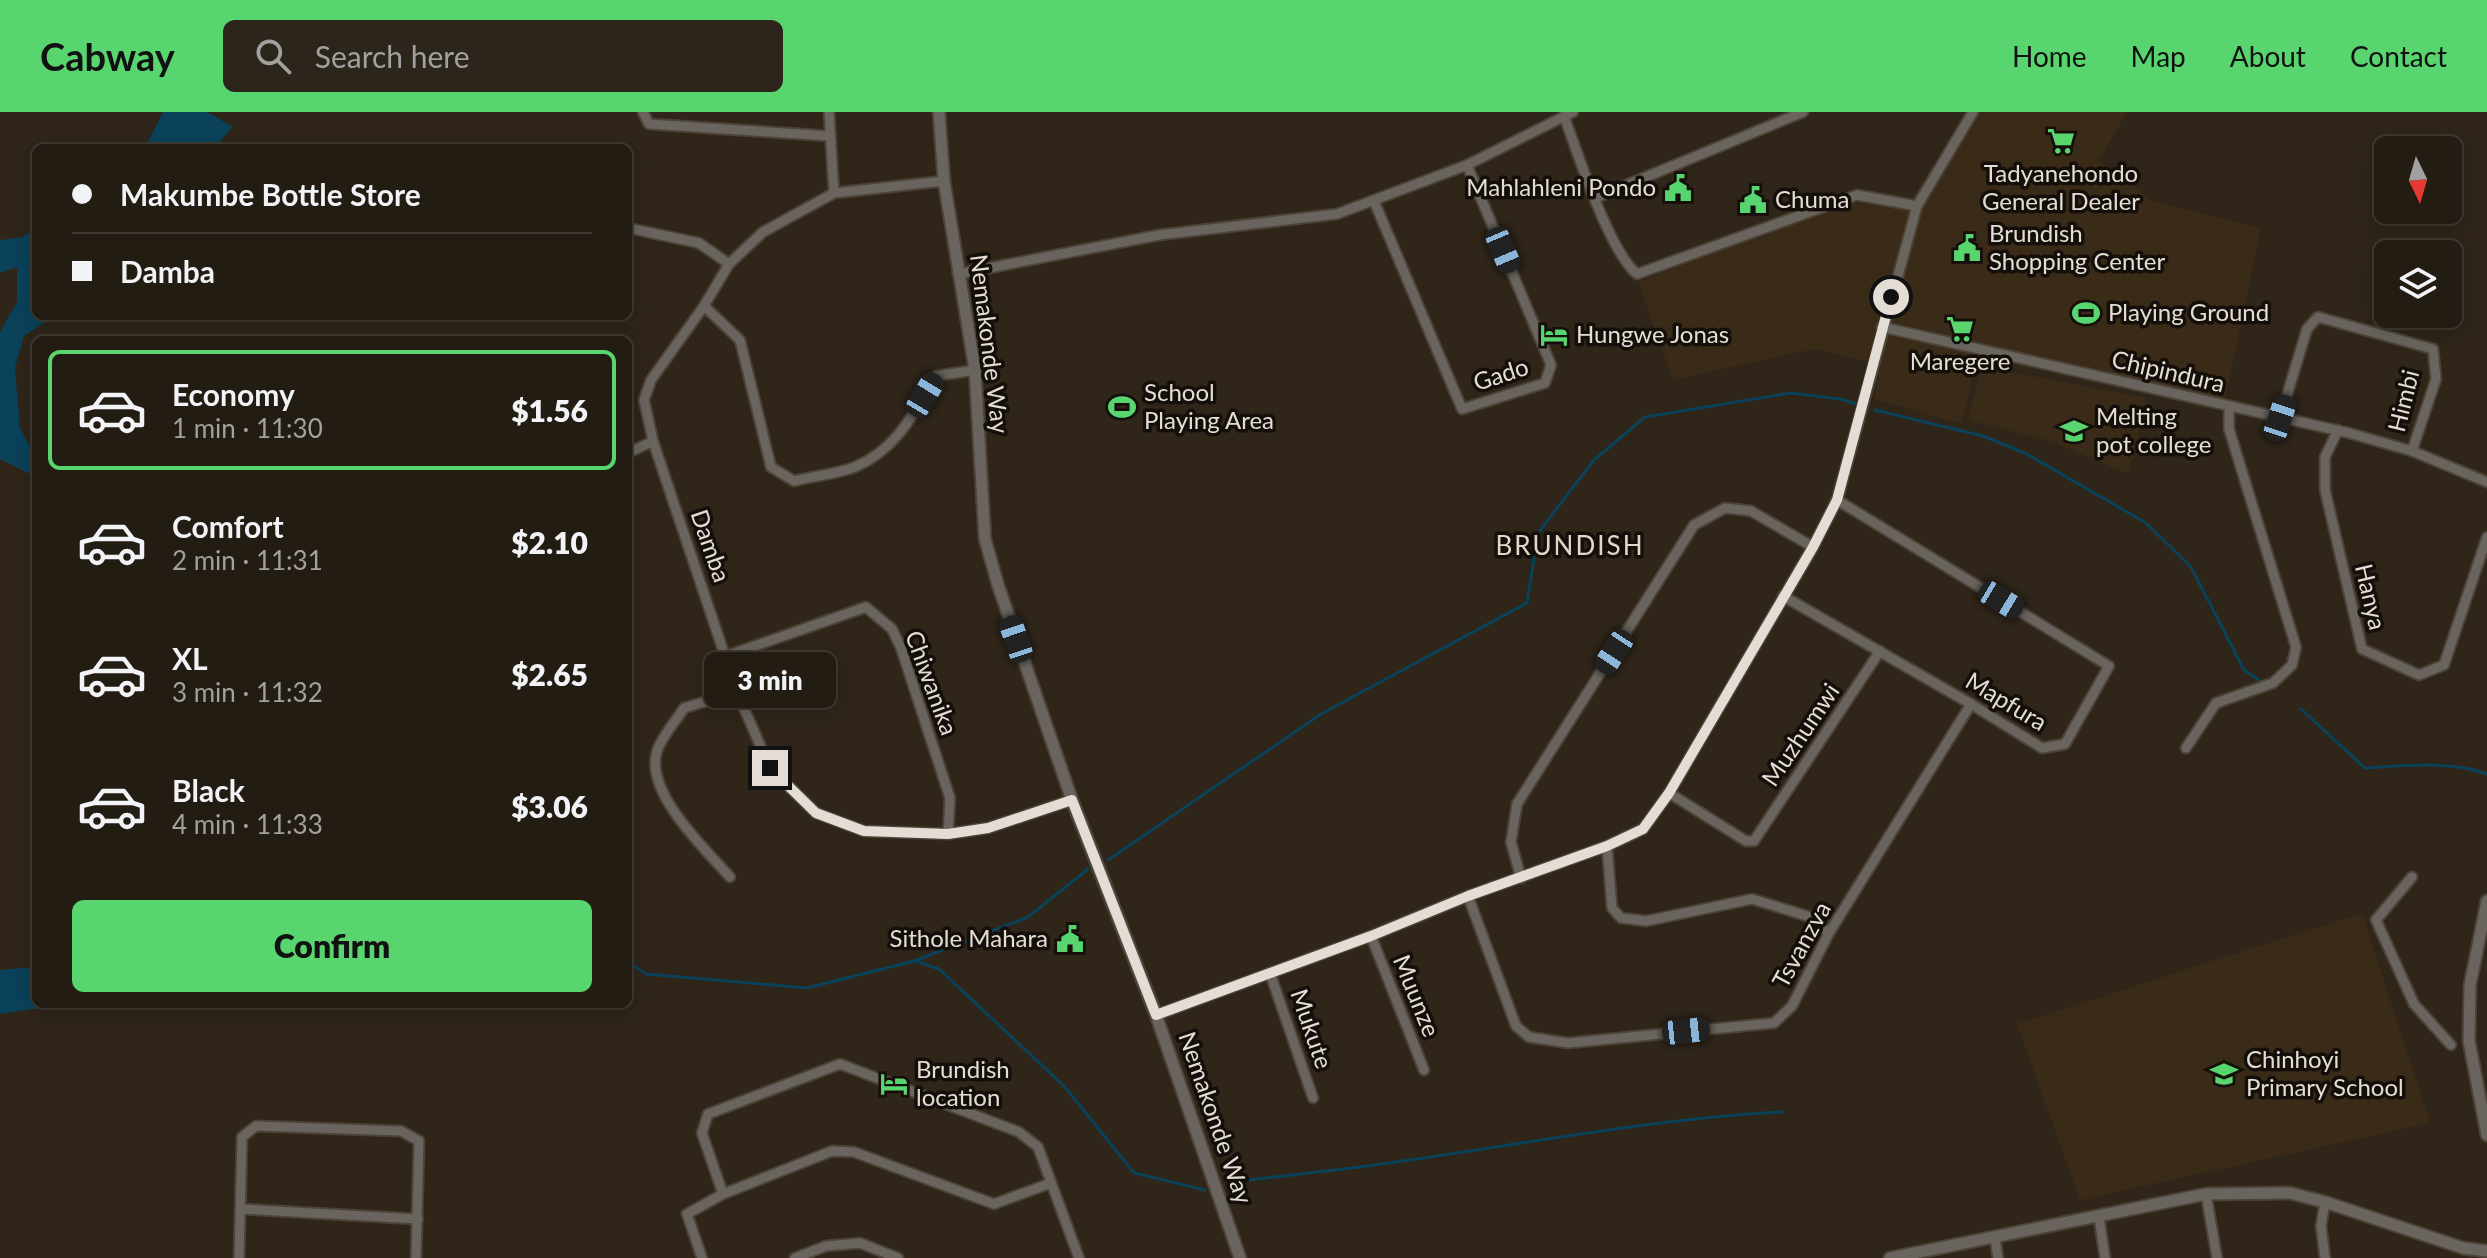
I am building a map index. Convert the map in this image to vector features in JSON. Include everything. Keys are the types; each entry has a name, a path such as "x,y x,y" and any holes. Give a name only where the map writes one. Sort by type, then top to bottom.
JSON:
{"street":[{"path":"643,112 649,124 830,136"},
{"path":"829,112 834,193"},
{"name":"Nemakonde Way","path":"939,112 944,181 975,370 985,539 1072,800 1156,1015 1240,1258"},
{"path":"1595,198 1803,112"},
{"path":"1156,1015 1607,846 1643,829 1669,793 1813,547 1837,500 1917,206 1973,112"},
{"path":"958,274 1159,235 1337,214 1467,165 1568,114 1595,198 1625,264 1637,274 1857,195 1917,206"},
{"name":"Gado","path":"1374,201 1462,409 1545,383 1551,365 1467,165"},
{"name":"Damba","path":"944,181 834,193 763,232 729,264 704,306 651,380 644,400 653,441 737,692 770,768 816,813 864,831 948,834 988,828 1072,800"},
{"path":"632,229 699,243 729,264"},
{"path":"704,306 740,340 771,467 794,481 853,467 885,450 902,433 936,376 975,370"},
{"name":"Himbi","path":"2280,418 2307,329 2318,317 2433,349 2436,379 2412,451"},
{"name":"Chipindura","path":"1882,327 2338,430 2412,451 2487,482"},
{"path":"2186,748 2216,703 2273,683 2292,665 2296,647 2229,429 2229,407"},
{"name":"Hanya","path":"2338,430 2325,457 2325,490 2362,649 2419,675 2444,665 2487,537"},
{"path":"632,451 653,441"},
{"name":"Mapfura","path":"1783,596 2042,748 2065,744 2109,666 1837,500"},
{"path":"1521,878 1511,842 1517,804 1694,525 1725,508 1751,511 1813,547"},
{"name":"Chiwanika","path":"726,656 866,607 892,629 901,648 950,798 948,834"},
{"name":"Muzhumwi","path":"1669,793 1746,841 1754,841 1880,651"},
{"path":"730,877 677,817 655,775 657,751 684,708 737,692"},
{"name":"Tsvanzva","path":"1468,896 1516,1026 1529,1037 1568,1043 1774,1023 1792,1006 1829,933 1971,704"},
{"path":"1607,846 1612,908 1621,918 1646,921 1752,899 1807,916 1829,933"},
{"path":"2412,877 2376,920 2414,1004 2451,1045"},
{"path":"2487,901 2470,985 2469,1041 2487,1135"},
{"name":"Muunze","path":"1371,936 1424,1070"},
{"name":"Mukute","path":"1270,973 1313,1098"},
{"path":"723,1194 702,1133 708,1114 840,1064 1019,1132 1038,1147 1079,1258"},
{"path":"239,1258 242,1137 256,1126 401,1131 419,1141 416,1258"},
{"path":"702,1258 687,1214 723,1194 832,1151 854,1152 994,1204 1051,1183"},
{"path":"1890,1258 2206,1194 2290,1193 2463,1248 2487,1251"},
{"path":"2206,1194 2217,1258"},
{"path":"2325,1202 2321,1226 2325,1258"},
{"path":"241,1209 418,1219"},
{"path":"2099,1217 2105,1258"},
{"path":"1995,1238 1998,1258"},
{"path":"795,1258 826,1246 860,1243 898,1258"}],"shaded area":[{"path":"1968,112 2127,112 2099,161 2153,201 2261,228 2223,410 1978,355 1962,424 1874,399 1881,364 1813,349 1673,380 1638,282 1847,202 1905,209"},
{"name":"Melting pot college","path":"1981,366 2146,398 2129,474 2051,441 1968,420"},
{"name":"Chinhoyi Primary School","path":"2362,913 2430,1123 2080,1200 2017,1024"}],"water":[{"path":"163,112 207,112 233,127 218,144 147,144"},
{"path":"32,246 32,320 48,320 24,336 15,368 20,428 32,450 32,475 0,459 0,332 17,302 17,267 0,273 0,248 24,251"},
{"path":"32,969 32,1008 40,1008 0,1014 0,970"}],"waterway":[{"path":"0,250 26,247 32,243"},
{"path":"1108,860 1321,714 1527,603 1538,533 1594,460 1645,417 1791,393 1856,404"},
{"path":"1875,410 1983,436 2027,454 2146,523 2191,567 2244,670 2259,680"},
{"path":"2301,709 2365,768 2443,765 2487,774"},
{"path":"632,965 646,974 807,988 914,961 1028,917 1088,869"},
{"path":"916,961 939,969 1064,1086 1134,1173 1205,1190"},
{"path":"1233,1182 1376,1165 1637,1126 1782,1112"}],"place":[{"name":"Tadyanehondo General Dealer","path":"2061,141"},
{"name":"Mahlahleni Pondo","path":"1678,188"},
{"name":"Chuma","path":"1753,200"},
{"name":"Brundish Shopping Center","path":"1967,248"},
{"name":"Playing Ground","path":"2086,313"},
{"name":"Maregere","path":"1960,329"},
{"name":"Hungwe Jonas","path":"1554,335"},
{"name":"School Playing Area","path":"1122,407"},
{"name":"Melting pot college","path":"2074,431"},
{"name":"Sithole Mahara","path":"1070,939"},
{"name":"Chinhoyi Primary School","path":"2224,1074"},
{"name":"Brundish location","path":"894,1084"}],"district":[{"name":"BRUNDISH","path":"1570,546"}],"route":[{"path":"770,768 816,813 864,831 948,834 988,828 1072,800 1156,1015 1607,846 1643,829 1669,793 1813,547 1837,500 1891,297"}]}
